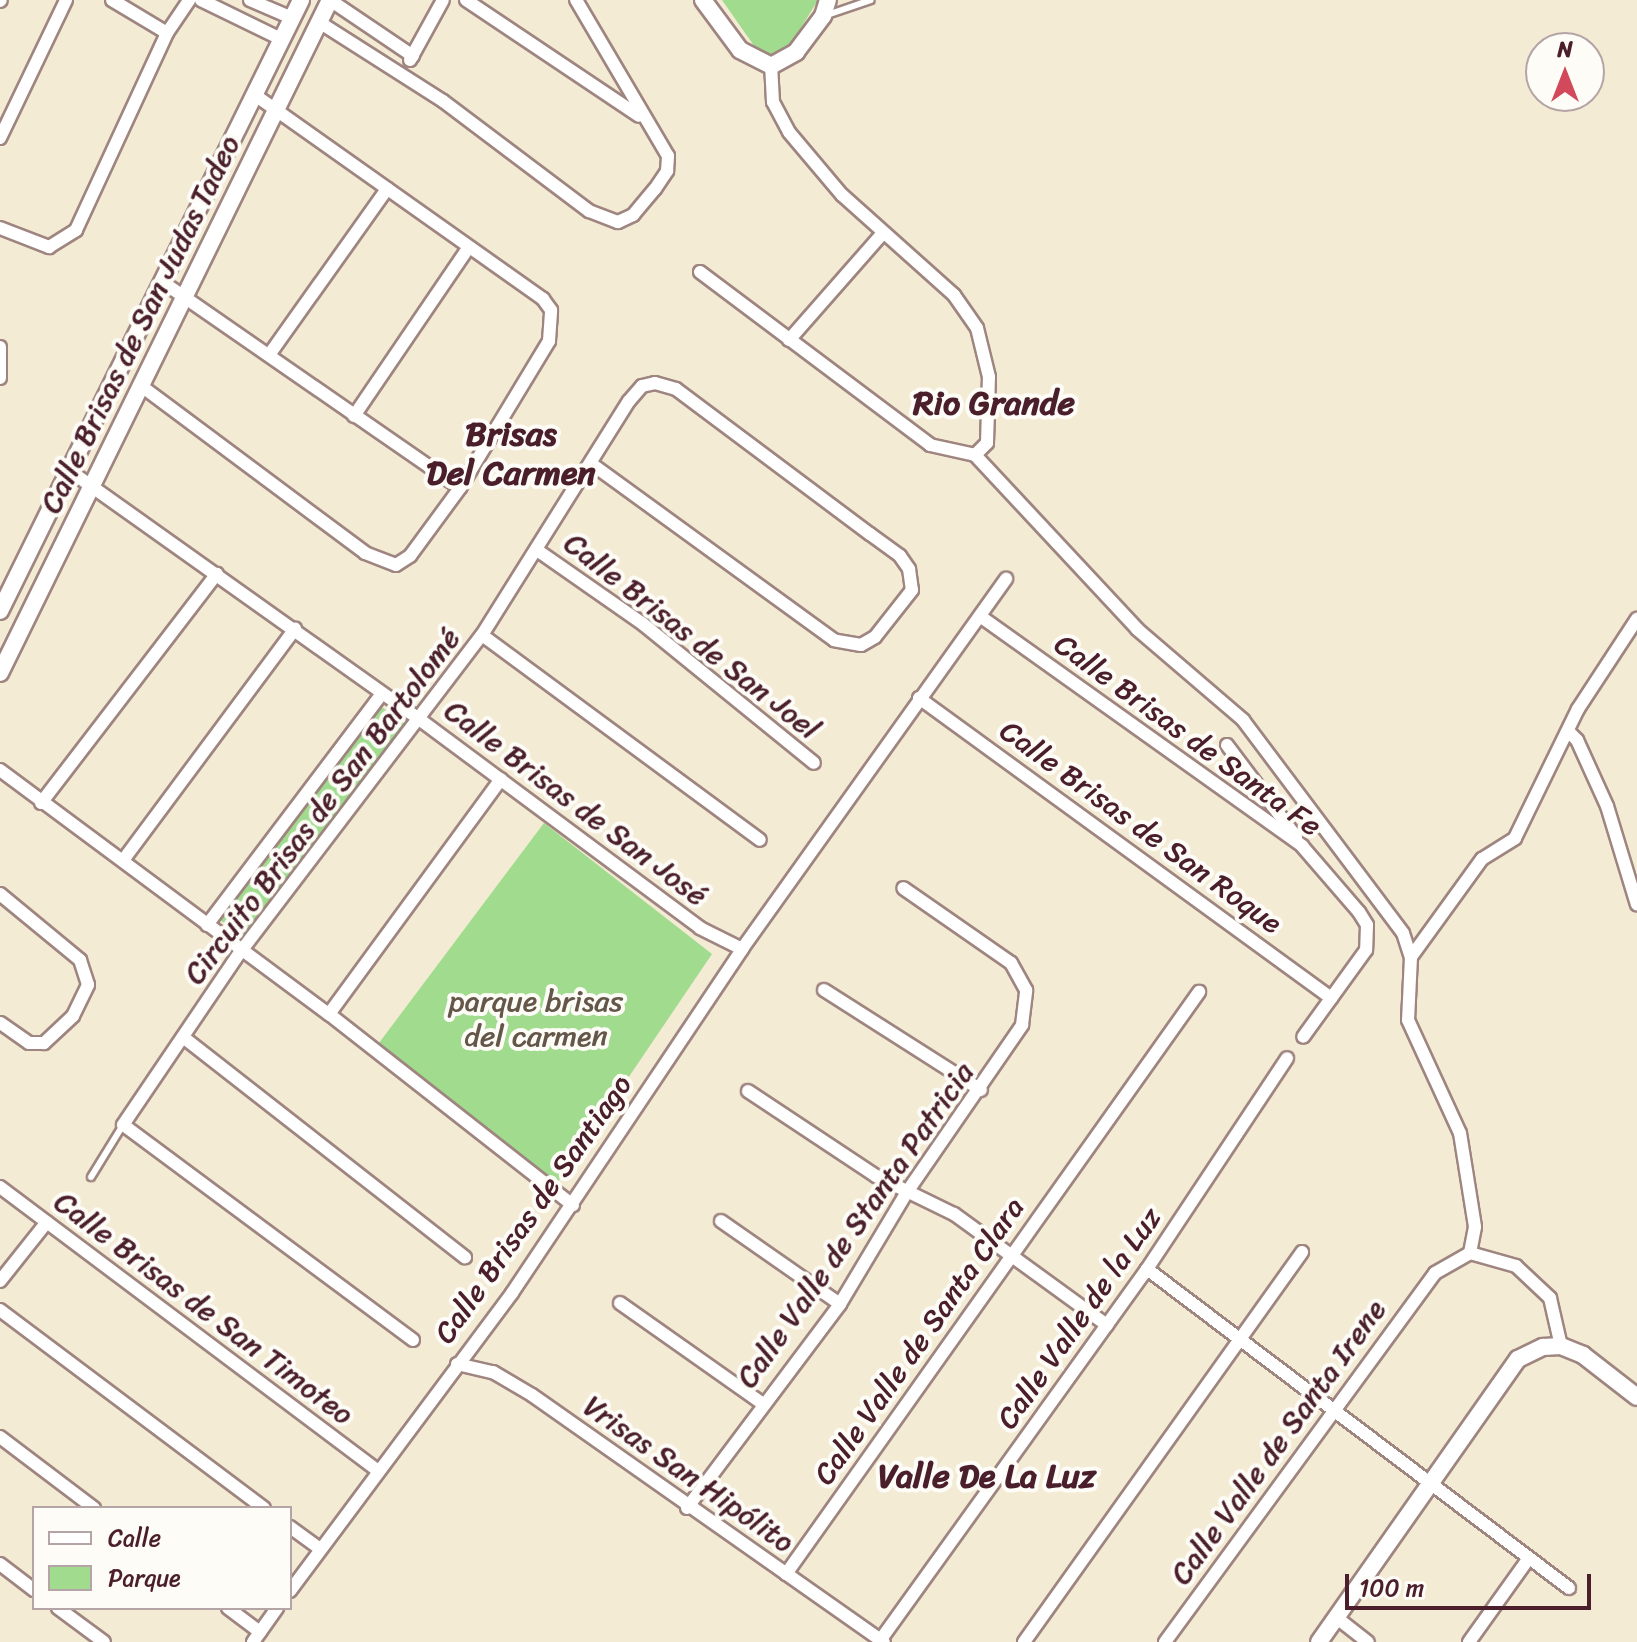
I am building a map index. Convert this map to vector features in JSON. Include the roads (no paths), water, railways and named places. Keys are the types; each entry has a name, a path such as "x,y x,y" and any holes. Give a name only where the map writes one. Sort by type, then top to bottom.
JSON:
{"street":[{"path":"0,138 66,0"},
{"path":"112,0 167,33"},
{"path":"0,228 49,247 76,230 167,33 189,0"},
{"path":"201,0 283,40"},
{"path":"250,0 292,18"},
{"name":"Calle Brisas de San Judas Tadeo","path":"0,611 301,0"},
{"path":"330,0 413,56"},
{"name":"Calle Brisas de San Judas Tadeo","path":"0,673 330,0"},
{"path":"401,72 443,0"},
{"path":"466,0 642,117"},
{"path":"319,22 401,72 604,220 618,222 633,215 667,171 666,148 642,117 576,0"},
{"path":"703,0 740,50 771,66"},
{"path":"771,66 796,52 826,8"},
{"path":"771,66 773,102 789,132 882,234 954,295 977,328 989,377 987,443 975,455"},
{"path":"140,385 382,564 396,565 410,556 460,488 549,341 553,320 543,299 256,96"},
{"path":"269,355 387,189"},
{"path":"789,340 882,234"},
{"path":"354,416 469,247"},
{"path":"700,272 930,445 975,455 1137,629 1243,720 1403,933 1411,957 1408,1020 1460,1133 1475,1227 1470,1253 1516,1266 1550,1298 1561,1346"},
{"path":"164,283 186,295 460,488"},
{"path":"0,347 0,378"},
{"name":"Circuito Brisas de San Bartolomé","path":"123,1125 241,951 482,635 635,392 664,383 900,556 913,583 907,601 861,645 834,640 592,464"},
{"name":"Calle Brisas de San José","path":"70,471 295,629 700,928 742,949"},
{"name":"Calle Brisas de San Joel","path":"537,550 643,624 814,763"},
{"path":"41,803 217,574"},
{"name":"Calle Brisas de Santiago","path":"292,1588 573,1205 742,949 1006,579"},
{"name":"Calle Brisas de Santa Fe","path":"980,616 1302,846 1367,925 1366,950 1331,998"},
{"path":"1411,957 1482,859 1515,838 1568,731 1637,619"},
{"path":"124,859 295,629"},
{"path":"482,635 760,840"},
{"path":"1626,637 1637,646"},
{"path":"207,925 382,694"},
{"name":"Calle Brisas de San Roque","path":"919,698 1331,998"},
{"path":"1568,731 1577,740 1607,806 1637,905"},
{"path":"1227,745 1302,846"},
{"path":"0,770 329,1014 573,1205"},
{"path":"329,1014 501,779"},
{"name":"Calle Valle de Stanta Patricia","path":"687,1508 840,1304 907,1192 1014,1041 1026,1004 1022,978 1011,963 903,888"},
{"path":"0,894 80,960 88,985 73,1016 44,1043 29,1043 0,1023"},
{"path":"824,990 981,1090"},
{"name":"Calle Valle de Santa Clara","path":"786,1574 1199,992"},
{"path":"1303,1037 1331,998"},
{"path":"183,1037 465,1257"},
{"name":"Calle Valle de la Luz","path":"881,1641 1147,1269 1287,1058"},
{"path":"748,1091 907,1192 954,1214 1107,1325"},
{"path":"123,1125 413,1340"},
{"name":"Calle Brisas de San Timoteo","path":"0,1187 377,1470"},
{"path":"721,1221 840,1304"},
{"path":"0,1281 47,1222"},
{"path":"1024,1642 1302,1252"},
{"name":"Calle Valle de Santa Irene","path":"1165,1642 1332,1408 1435,1273 1470,1253"},
{"path":"1147,1269 1569,1588"},
{"path":"620,1303 763,1404"},
{"path":"0,1310 261,1506"},
{"path":"1319,1642 1518,1359 1543,1347 1561,1346 1583,1355 1637,1397"},
{"name":"Vrisas San Hipólito","path":"457,1364 493,1372 520,1387 687,1508 881,1641"},
{"path":"0,1437 91,1506"},
{"path":"292,1528 320,1549"},
{"path":"1469,1642 1529,1558"},
{"path":"0,1564 32,1588"},
{"path":"61,1610 104,1642"},
{"path":"230,1610 256,1637 276,1610"},
{"path":"1337,1618 1368,1642"}],"lane":[{"path":"826,8 871,0"},
{"name":"Circuito Brisas de San Bartolomé","path":"91,1177 123,1125"}],"district":[{"name":"Rio Grande","path":"994,404"},
{"name":"Brisas Del Carmen","path":"511,454"},
{"name":"Valle De La Luz","path":"987,1477"}],"park label":[{"name":"parque brisas del carmen","path":"536,1018"}]}
